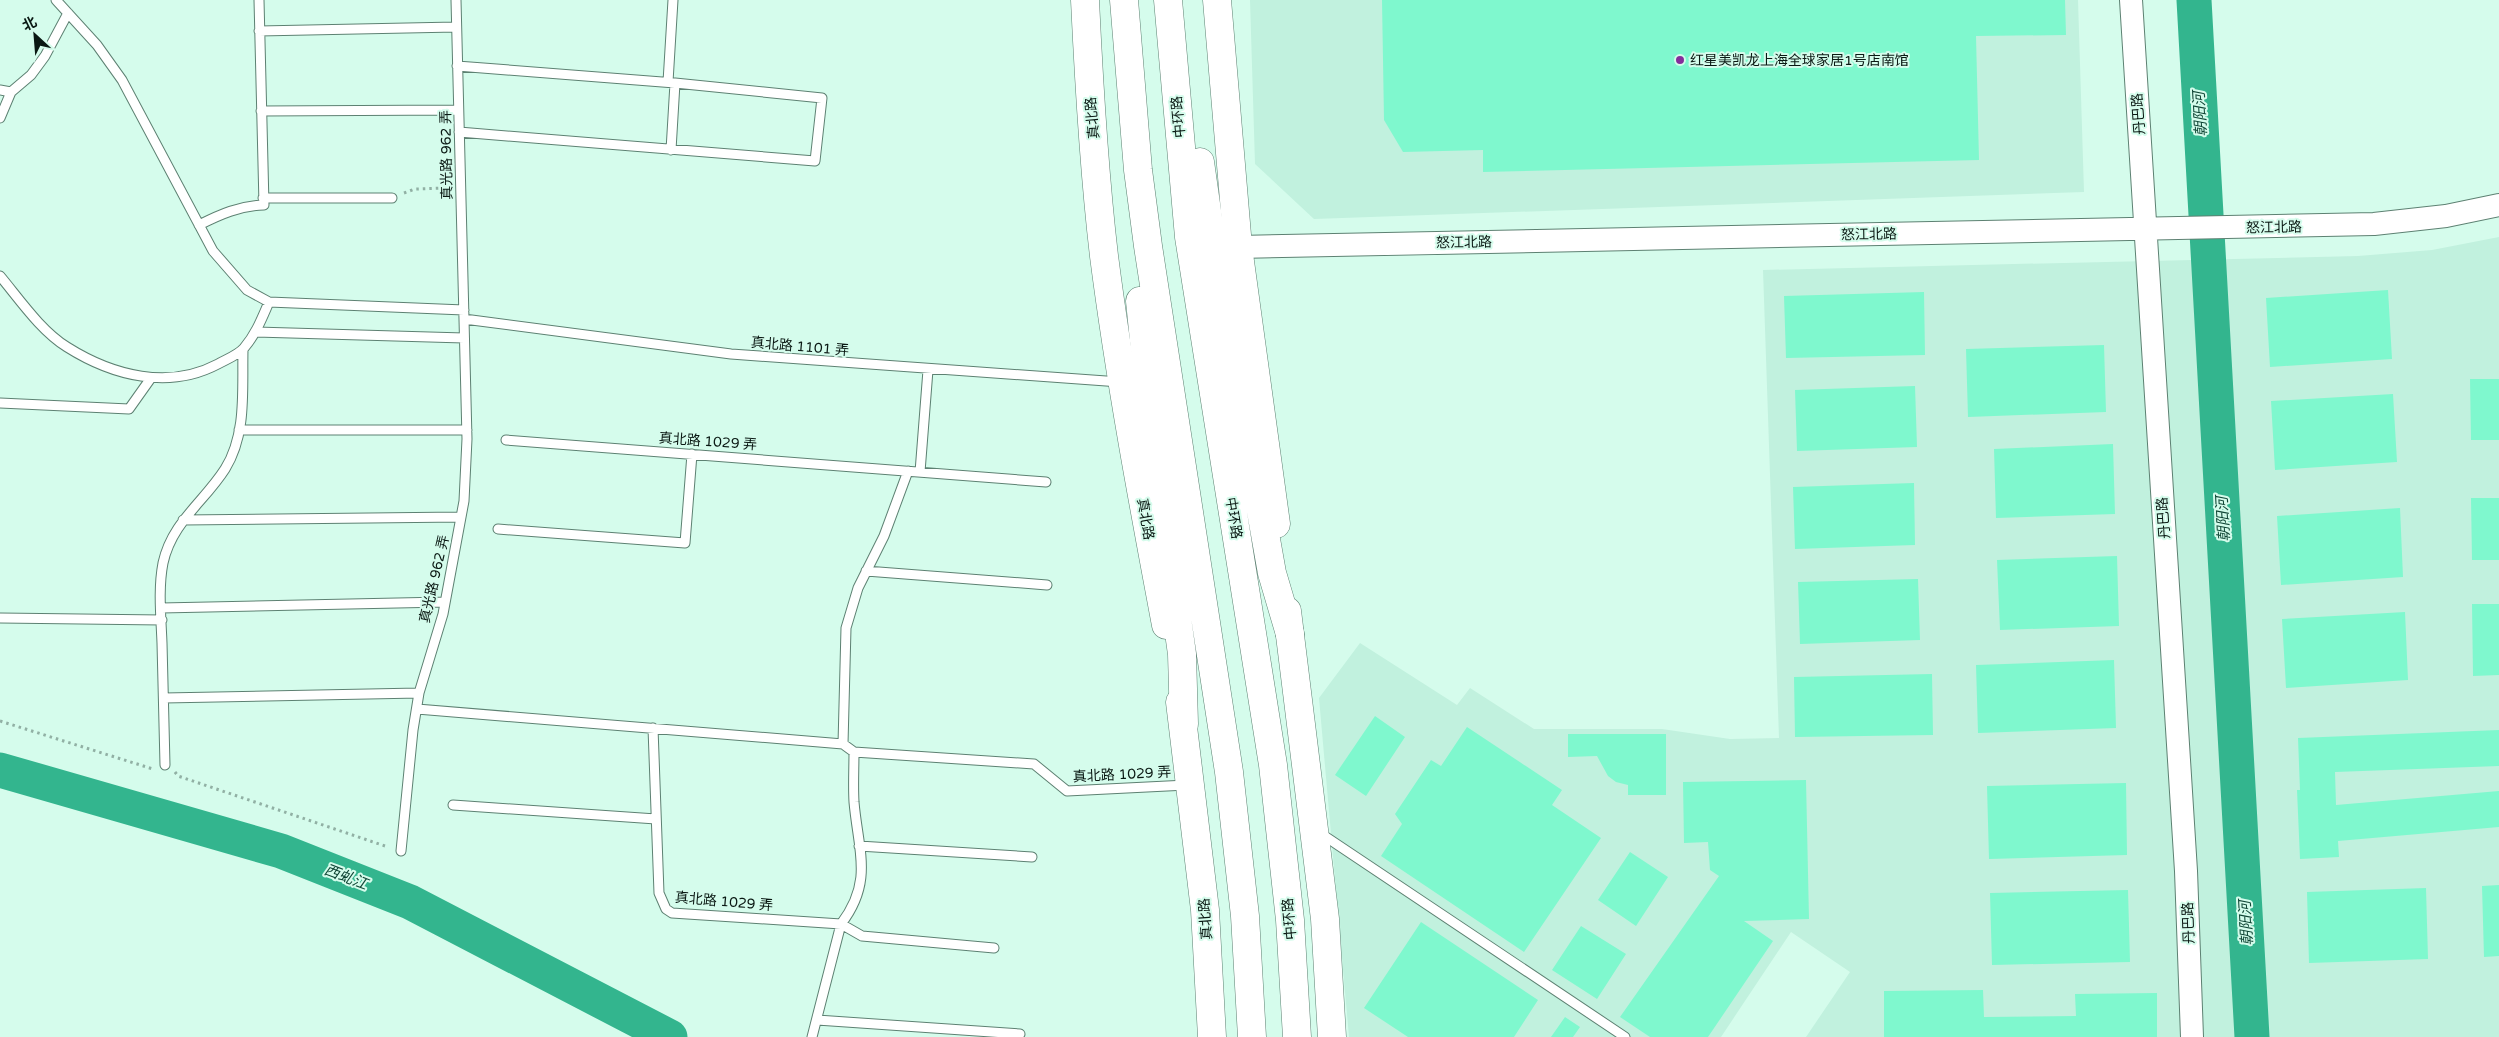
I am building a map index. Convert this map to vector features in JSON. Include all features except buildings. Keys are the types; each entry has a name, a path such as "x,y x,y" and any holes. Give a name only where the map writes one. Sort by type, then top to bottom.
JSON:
{"main road":[{"name":"真北路","path":"1085,0 1090,97 1104,256 1123,383 1184,724 1205,910 1212,1037"},
{"path":"1124,0 1138,170 1142,335 1159,488 1182,654 1184,724"},
{"name":"中环路","path":"1168,0 1189,237 1273,765 1290,920 1297,1037"},
{"path":"1175,0 1186,55 1222,309 1243,410 1272,572 1290,634"},
{"path":"1217,0 1238,247 1290,634 1325,919 1332,1037"},
{"path":"1138,170 1229,772 1245,916 1252,1037"}],"street":[{"name":"丹巴路","path":"2131,0 2186,871 2192,1037"},
{"name":"怒江北路","path":"1238,247 2145,228 2179,230 2374,224 2446,216 2499,205"}],"lane":[{"path":"56,0 97,45 122,80 213,251 247,290 269,302 464,314"},
{"path":"199,225 230,210 264,205 259,0"},
{"name":"真光路 962 弄","path":"400,851 419,693 445,602 461,517 467,430 456,0"},
{"path":"671,150 673,0"},
{"path":"0,118 11,92 45,56 68,13"},
{"path":"259,31 456,27"},
{"path":"457,66 671,82 822,98 815,162 459,132"},
{"path":"0,90 11,92"},
{"path":"261,112 458,110"},
{"path":"263,198 392,198"},
{"path":"0,276 46,329 66,347 108,368 125,374 151,378 180,377 205,371 243,350 256,332 269,302"},
{"name":"真北路 1101 弄","path":"464,314 477,320 675,348 928,370 1123,383"},
{"path":"256,332 464,338"},
{"path":"165,765 162,620 163,563 170,543 182,520 226,468 239,430 243,350"},
{"path":"920,472 928,370"},
{"path":"0,403 129,409 151,378"},
{"path":"239,430 467,430"},
{"name":"真北路 1029 弄","path":"506,440 1046,482"},
{"path":"498,528 685,543 692,454"},
{"path":"843,744 846,628 866,571 884,536 908,471"},
{"path":"182,520 461,517"},
{"path":"866,571 1047,585"},
{"path":"162,608 445,602"},
{"path":"0,618 162,620"},
{"path":"164,698 419,693"},
{"path":"417,709 843,744 854,752 854,799 862,874 858,896 841,924 812,1037"},
{"name":"真北路 1029 弄","path":"653,728 659,893 666,909 672,913 841,924"},
{"name":"真北路 1029 弄","path":"854,752 1034,764 1067,791 1190,785"},
{"path":"453,805 656,819"},
{"path":"1314,829 1625,1037"},
{"path":"859,846 1032,857"},
{"path":"841,924 862,936 994,948"},
{"path":"817,1020 1020,1034"}],"path":[{"path":"392,198 415,188 460,187"},
{"path":"0,721 153,769 165,765 172,768 178,776 400,851"}],"shaded area":[{"path":"1250,0 2078,0 2084,192 1314,219 1255,164"},
{"path":"2499,237 2499,1037 1806,1037 1850,972 1791,932 1721,1037 1349,1037 1319,698 1360,643 1457,705 1470,688 1534,729 1662,729 1730,739 1779,738 1763,270 2358,256 2432,250"}],"waterway":[{"name":"朝阳河","path":"2194,0 2252,1037"},
{"name":"西虬江","path":"0,770 281,851 410,902 670,1037"}],"place":[{"name":"红星美凯龙上海全球家居1号店南馆","path":"1680,60"}]}
